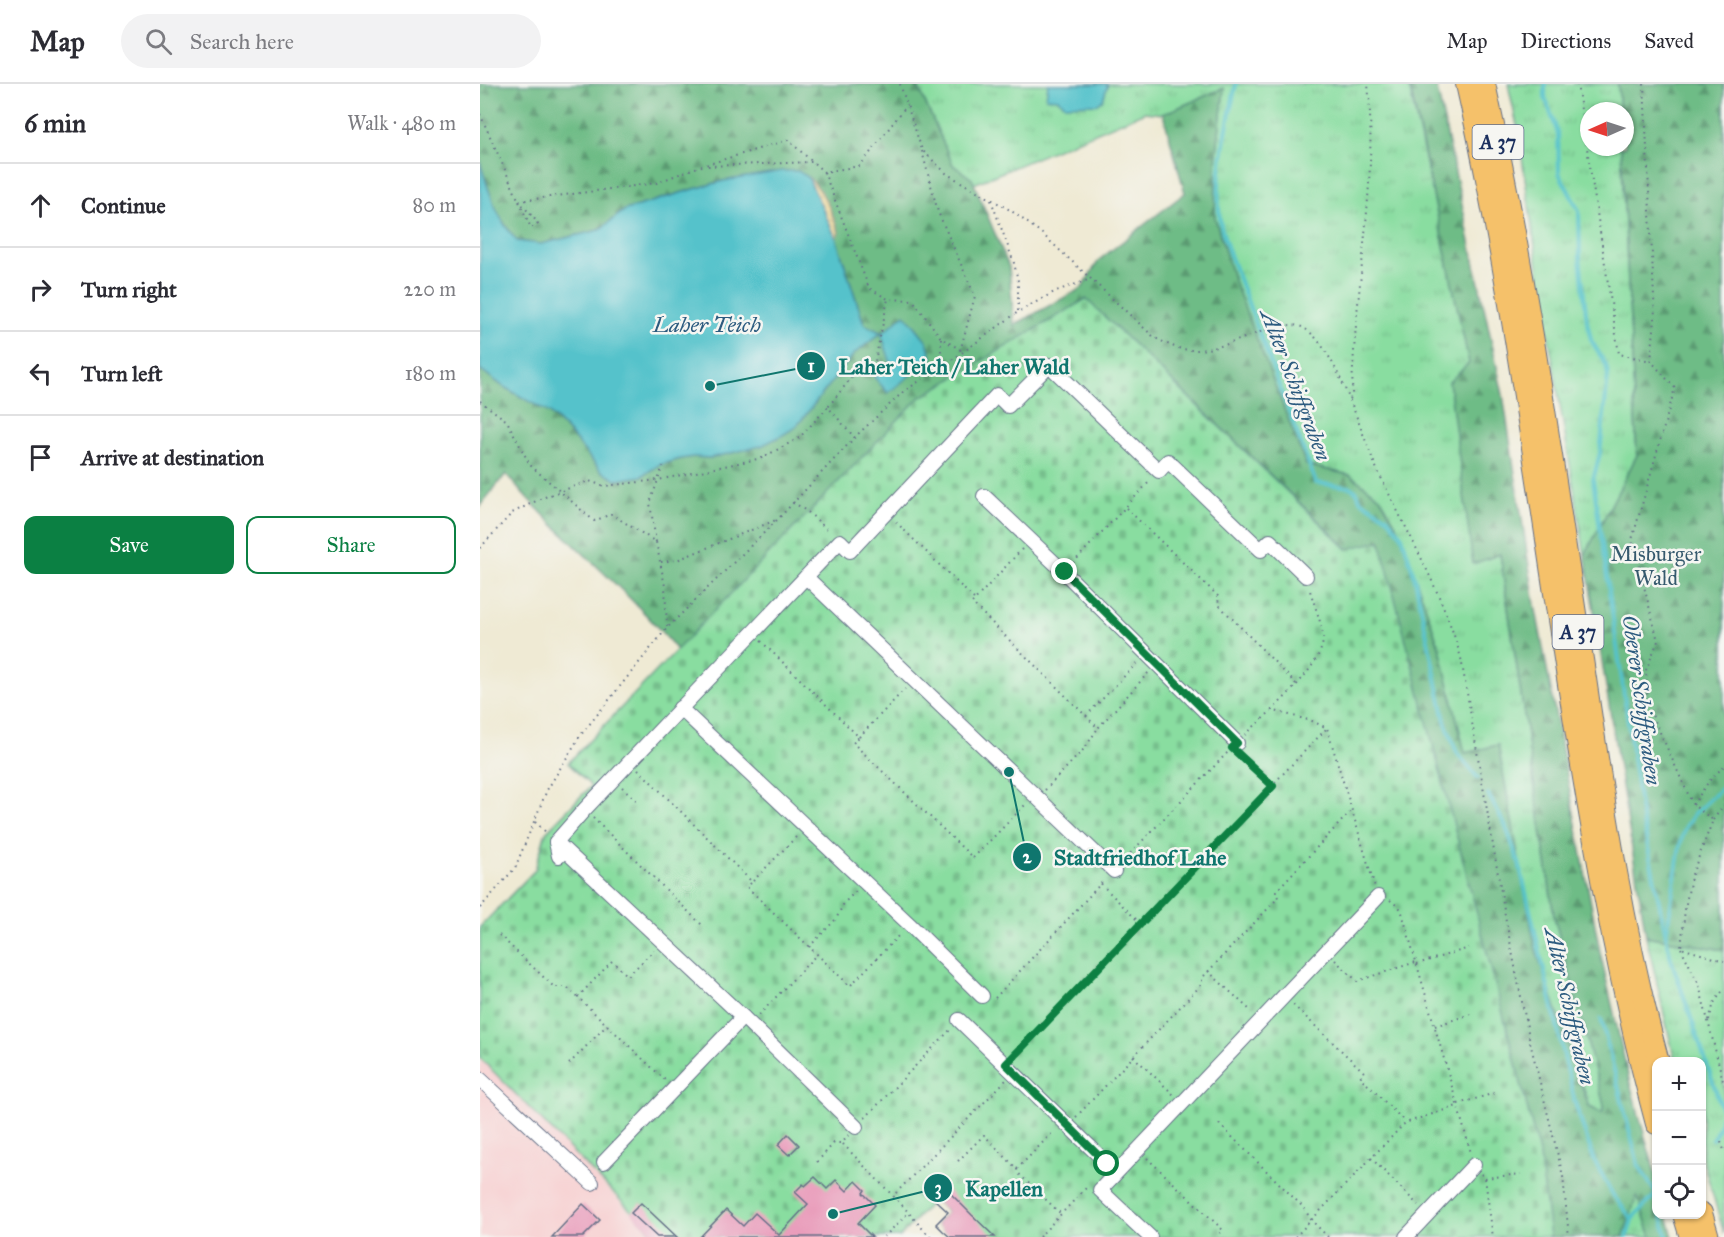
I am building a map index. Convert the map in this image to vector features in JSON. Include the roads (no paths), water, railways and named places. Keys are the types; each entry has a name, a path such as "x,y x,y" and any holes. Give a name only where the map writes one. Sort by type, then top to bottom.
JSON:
{"highway":[{"name":"A 37","path":"1466,84 1511,322 1593,842 1624,997 1653,1111"},
{"name":"A 37","path":"1485,84 1531,320 1596,745 1620,884 1658,1057"},
{"path":"1684,1219 1690,1237"},
{"path":"1703,1219 1709,1237"}],"lane":[{"path":"856,1127 747,1020 662,941 557,849 585,809 840,542 850,551 997,395 1008,406 1049,365 1159,471 1168,461 1261,550 1270,541 1306,576"},
{"path":"984,496 1065,572 1237,743"},
{"path":"806,577 1114,871"},
{"path":"680,708 982,996"},
{"path":"1150,1237 1096,1186 1116,1172 1138,1150 1378,897"},
{"path":"604,1162 673,1088 747,1020"},
{"path":"959,1020 1116,1172"},
{"path":"480,1079 592,1183"},
{"path":"1406,1237 1474,1165"}],"water":[{"path":"1048,84 1108,84 1103,100 1098,104 1065,105 1058,99 1046,98"},
{"name":"Laher Teich","path":"480,162 494,204 510,232 517,241 541,244 599,230 625,210 687,191 723,181 782,171 798,171 808,177 836,238 864,324 882,333 905,314 927,341 932,358 888,393 874,377 891,364 881,333 854,354 796,427 781,436 761,446 710,458 681,459 659,465 642,476 616,480 601,471 550,413 504,387 480,369"}],"waterway":[{"name":"Alter Schiffgraben","path":"1236,84 1220,169 1219,187 1221,224 1230,255 1316,483 1350,487 1357,492 1360,500 1387,517 1402,536 1414,575 1445,721 1457,753 1478,778"},
{"name":"Oberer Schiffgraben","path":"1545,84 1545,97 1558,134 1559,173 1579,211 1580,258 1587,322 1591,340 1606,365 1608,375 1600,453 1593,480 1641,813 1666,936"},
{"path":"1713,1139 1721,1122 1722,1109 1671,959 1666,936 1680,845 1685,828 1694,814 1724,786"},
{"name":"Alter Schiffgraben","path":"1488,794 1506,827 1519,863 1575,1103 1594,1160 1613,1195 1632,1219"},
{"path":"1601,1019 1638,1164 1652,1187"},
{"path":"1627,1237 1632,1219 1652,1198"},
{"path":"1662,1219 1667,1237"}],"place":[{"name":"Laher Teich / Laher Wald","path":"710,386"},
{"name":"Stadtfriedhof Lahe","path":"1009,772"},
{"name":"Kapellen","path":"833,1214"}],"park label":[{"name":"Misburger Wald","path":"1656,566"}]}
